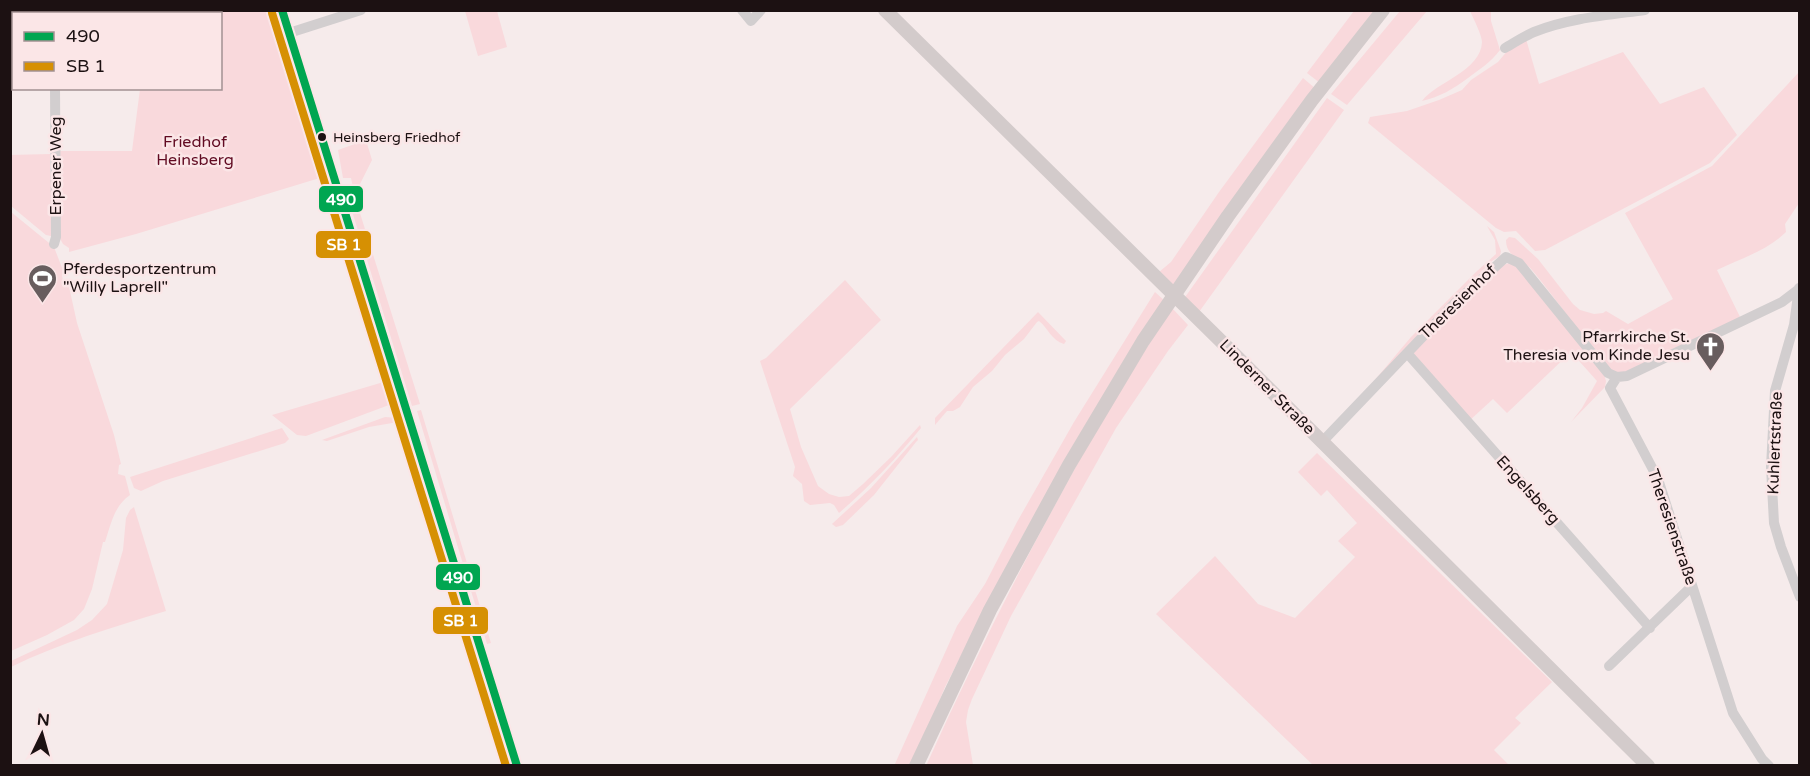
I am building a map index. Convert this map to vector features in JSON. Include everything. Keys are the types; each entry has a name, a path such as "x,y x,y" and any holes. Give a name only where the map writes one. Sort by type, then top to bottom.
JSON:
{"main road":[{"name":"Linderner Straße","path":"885,10 1648,765"},
{"path":"916,765 990,610 1069,465 1143,341 1228,216 1305,110 1383,10"}],"street":[{"path":"282,10 360,267 517,765"},
{"path":"289,33 362,10"},
{"path":"742,10 751,21 761,10"},
{"path":"1505,48 1531,32 1554,25 1583,18 1645,10"},
{"name":"Erpener Weg","path":"54,244 56,222 55,90"},
{"name":"Theresienhof","path":"1322,442 1455,303 1506,257 1519,263 1608,373 1617,377"},
{"path":"1617,377 1627,376 1782,302 1799,288"},
{"name":"Kuhlertstraße","path":"1799,288 1794,325 1775,391 1772,467 1774,523 1800,597"},
{"name":"Engelsberg","path":"1407,353 1650,628"},
{"name":"Theresienstraße","path":"1617,377 1610,388 1658,479 1733,713 1762,759 1769,765"},
{"path":"1609,666 1692,586"}],"green space":[{"name":"Friedhof Heinsberg","path":"266,11 285,71 289,70 290,75 296,74 298,77 383,355 391,387 389,405 306,436 297,435 272,415 387,381 323,177 69,252 69,248 63,244 58,235 57,151 132,151 140,90 222,90 222,12 150,12"},
{"path":"465,11 497,11 507,47 478,56"},
{"path":"1354,11 1376,11 1320,83 1307,73"},
{"path":"1400,11 1427,11 1347,105 1331,94"},
{"path":"1470,11 1491,11 1491,21 1500,50 1485,65 1457,86 1441,95 1422,101 1466,68 1480,52 1482,39"},
{"path":"1526,39 1539,84 1623,52 1660,104 1704,87 1737,135 1710,163 1545,250 1535,251 1516,231 1504,232 1496,228 1368,123 1370,117 1407,111 1462,90 1471,80 1498,62 1508,50"},
{"path":"1799,72 1799,203 1785,224 1786,232 1779,238 1753,254 1717,270 1741,319 1625,374 1609,371 1532,270 1512,254 1506,240 1509,237 1515,238 1538,259 1580,310 1594,314 1606,311 1628,324 1673,299 1625,213 1712,166"},
{"path":"1303,78 1316,89 1173,291 1159,272 1171,262 1219,192"},
{"path":"1327,98 1344,110 1199,312 1183,300"},
{"path":"366,140 372,160 356,192 359,210 420,404 412,406 347,195 354,192 351,178 343,178 338,150"},
{"path":"50,154 53,233 51,236 46,235 11,206 10,155"},
{"path":"11,212 54,247 64,273 63,281 68,282 77,323 114,435 121,464 118,474 125,476 130,495 120,504 111,522 84,609 74,620 11,651"},
{"path":"1487,226 1494,232 1501,251 1500,256 1492,261 1369,387 1411,337 1496,254 1495,240"},
{"path":"1509,263 1518,267 1603,371 1605,387 1571,422 1597,381 1571,352 1507,413 1493,399 1469,421 1410,353 1468,295"},
{"path":"845,280 881,320 790,409 801,447 818,486 829,494 839,497 849,496 891,457 920,425 921,428 882,472 839,513 830,503 810,505 804,501 802,484 793,476 795,467 760,361 766,358"},
{"path":"1155,292 1166,302 1111,383 1022,537 945,687 913,765 894,766 957,626 985,584 1017,522 1074,422"},
{"path":"1172,308 1188,325 1116,428 1011,616 972,699 966,722 973,765 926,766 982,647 1042,529 1105,415"},
{"path":"1038,312 1066,341 1064,344 1056,340 1039,321 1037,322 1024,339 973,387 960,407 947,411 935,425 935,418"},
{"path":"421,410 491,643 487,644 417,411"},
{"path":"385,417 399,418 404,424 418,461 512,765 507,765 398,422 369,427 327,441 322,440"},
{"path":"282,428 289,439 285,443 163,481 141,491 134,488 130,477"},
{"path":"917,437 918,440 874,495 843,525 836,527 832,524 871,488"},
{"path":"1317,453 1552,682 1515,718 1521,723 1494,750 1509,765 1313,765 1156,614 1215,556 1258,604 1295,618 1355,557 1338,541 1357,523 1327,490 1321,496 1298,472"},
{"path":"134,507 166,611 68,643 11,667 11,661 77,630 92,620 107,604 123,550 126,518"}],"transit line":[{"name":"490","path":"282,10 517,766"},
{"path":"272,13 506,766"}],"place":[{"name":"Heinsberg Friedhof","path":"322,137"},
{"name":"Pferdesportzentrum \"Willy Laprell\"","path":"42,304"},
{"name":"Pfarrkirche St. Theresia vom Kinde Jesu","path":"1711,372"}]}
